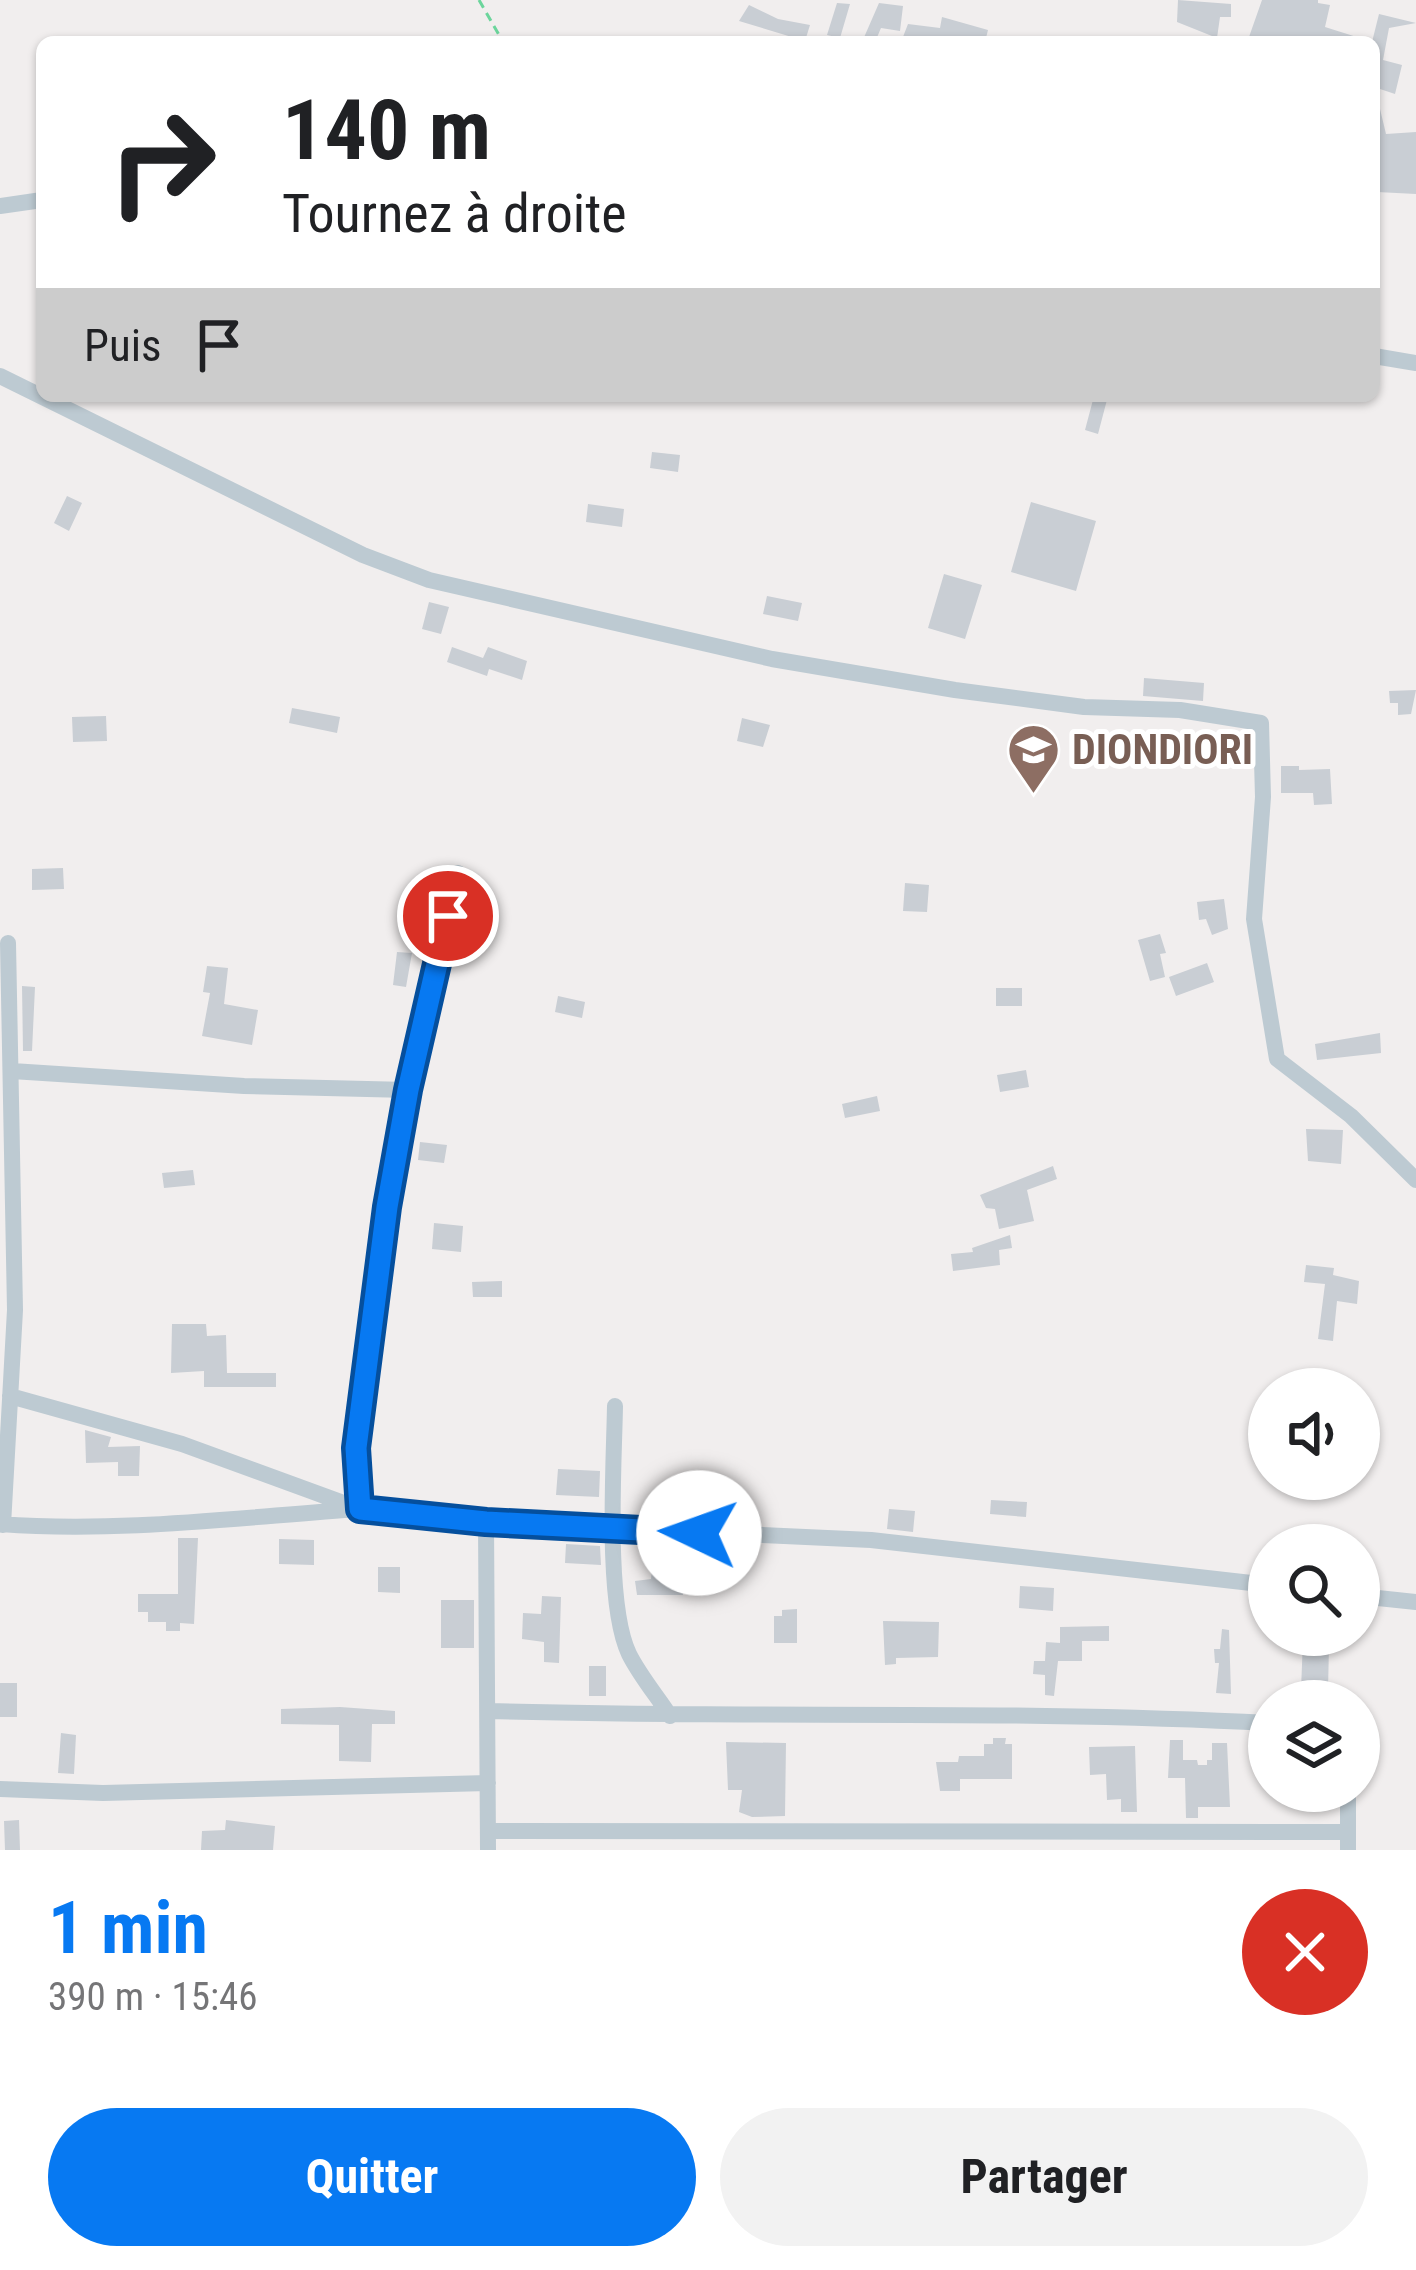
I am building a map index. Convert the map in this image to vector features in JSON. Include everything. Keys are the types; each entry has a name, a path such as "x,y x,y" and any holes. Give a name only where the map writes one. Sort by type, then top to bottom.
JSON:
{"street":[{"path":"0,206 36,201"},
{"path":"1380,357 1416,363"},
{"path":"0,376 36,394"},
{"path":"53,402 363,555 429,580 772,659 998,696 1084,707 1180,710 1261,724 1263,797 1254,919 1276,1059 1351,1115 1416,1180"},
{"path":"360,1509 356,1448 387,1207 408,1090 458,872"},
{"path":"8,943 12,1071 7,1120 15,1310 2,1525 184,1521 360,1509 486,1522 872,1540 1248,1583"},
{"path":"12,1071 244,1086 408,1090"},
{"path":"10,1396 182,1444 360,1509"},
{"path":"615,1406 614,1529 621,1627 629,1654 670,1716"},
{"path":"486,1522 489,1841 1348,1841"},
{"path":"1380,1598 1416,1602"},
{"path":"488,1711 670,1716 1131,1715 1248,1722"},
{"path":"0,1789 103,1793 488,1783"}],"path":[{"path":"479,0 500,36"}],"building":[{"path":"1178,0 1231,4 1231,17 1220,17 1217,36 1177,22"},
{"path":"1262,0 1318,0 1330,5 1325,27 1354,36 1249,36"},
{"path":"837,3 850,4 841,36 827,35"},
{"path":"879,3 903,6 900,31 881,28 878,36 865,36"},
{"path":"749,5 778,19 810,25 807,36 788,36 739,21"},
{"path":"1379,14 1416,23 1389,28 1383,60 1402,65 1395,94 1380,89 1380,36 1374,36"},
{"path":"942,17 988,30 986,36 903,36 908,24 940,28"},
{"path":"1380,109 1386,134 1416,132 1416,194 1380,192"},
{"path":"1092,402 1106,402 1098,434 1085,430"},
{"path":"652,452 680,455 678,472 650,468"},
{"path":"67,496 82,503 69,531 54,523"},
{"path":"1031,502 1096,521 1076,591 1011,572"},
{"path":"588,504 624,509 622,527 586,522"},
{"path":"944,574 982,585 965,639 928,628"},
{"path":"767,596 802,603 798,621 763,614"},
{"path":"429,602 449,607 441,634 422,629"},
{"path":"452,647 483,658 488,647 527,661 522,680 489,669 487,676 447,662"},
{"path":"1144,678 1204,683 1203,701 1143,696"},
{"path":"1416,690 1411,714 1398,715 1398,703 1390,703 1389,691"},
{"path":"292,708 340,717 337,733 289,723"},
{"path":"106,716 107,741 73,742 72,717"},
{"path":"742,718 770,725 763,747 737,741"},
{"path":"1164,733 1198,733 1197,749 1165,753"},
{"path":"1215,738 1244,739 1243,763 1214,762"},
{"path":"1281,766 1330,769 1332,804 1314,805 1313,793 1281,793"},
{"path":"63,868 64,889 32,890 32,869"},
{"path":"905,883 929,885 927,912 903,911"},
{"path":"1224,899 1228,929 1212,935 1206,919 1199,920 1197,902"},
{"path":"1160,934 1166,953 1160,954 1165,977 1150,981 1138,940"},
{"path":"397,952 412,953 406,987 393,985"},
{"path":"1207,963 1214,982 1176,996 1169,977"},
{"path":"207,966 228,968 224,1004 258,1010 252,1045 202,1036 210,993 203,992"},
{"path":"22,986 35,987 32,1051 23,1051"},
{"path":"996,988 1022,988 1022,1006 996,1006"},
{"path":"558,996 585,1002 582,1018 555,1012"},
{"path":"1380,1033 1381,1053 1317,1060 1315,1044"},
{"path":"1026,1070 1029,1087 1000,1092 997,1075"},
{"path":"877,1096 880,1111 845,1118 842,1104"},
{"path":"1306,1129 1343,1130 1341,1164 1308,1161"},
{"path":"420,1142 447,1145 444,1163 418,1160"},
{"path":"1053,1166 1057,1179 1027,1190 1034,1221 999,1229 995,1209 986,1208 980,1195"},
{"path":"193,1170 195,1185 164,1188 162,1173"},
{"path":"434,1223 463,1226 461,1252 432,1249"},
{"path":"1010,1235 1012,1248 999,1250 1000,1265 953,1271 951,1254 973,1252 972,1248"},
{"path":"1306,1265 1334,1268 1333,1275 1359,1281 1357,1304 1337,1301 1333,1341 1318,1339 1325,1284 1304,1282"},
{"path":"502,1281 502,1297 473,1297 472,1282"},
{"path":"172,1324 206,1324 207,1336 226,1335 227,1373 276,1373 276,1387 204,1387 204,1371 171,1373"},
{"path":"85,1430 111,1437 108,1447 140,1446 139,1476 118,1476 118,1462 86,1463"},
{"path":"558,1469 600,1471 599,1497 556,1495"},
{"path":"991,1500 1027,1502 1026,1517 990,1514"},
{"path":"889,1509 915,1511 913,1532 887,1529"},
{"path":"178,1538 198,1538 194,1624 180,1623 180,1631 166,1631 166,1622 148,1622 148,1612 138,1612 138,1594 178,1594"},
{"path":"279,1539 314,1540 314,1565 279,1564"},
{"path":"566,1544 600,1546 601,1565 565,1563"},
{"path":"654,1551 683,1553 683,1595 637,1595 635,1581 651,1579"},
{"path":"378,1567 400,1567 400,1593 378,1592"},
{"path":"1020,1586 1054,1588 1053,1611 1019,1608"},
{"path":"542,1596 561,1597 559,1663 544,1662 544,1642 522,1639 523,1613 541,1614"},
{"path":"441,1600 474,1600 474,1648 441,1648"},
{"path":"797,1609 797,1643 774,1643 774,1616"},
{"path":"883,1621 939,1622 938,1657 896,1658 896,1664 885,1665"},
{"path":"1109,1626 1109,1641 1082,1641 1082,1661 1058,1661 1054,1696 1045,1695 1045,1675 1033,1674 1034,1661 1045,1661 1046,1642 1060,1643 1060,1627"},
{"path":"1222,1629 1229,1630 1231,1694 1216,1693 1219,1663 1215,1663 1214,1649 1220,1649"},
{"path":"1302,1656 1329,1656 1328,1680 1301,1680"},
{"path":"589,1666 606,1666 606,1696 589,1696"},
{"path":"0,1683 17,1683 17,1717 0,1717"},
{"path":"281,1709 395,1711 395,1724 372,1724 371,1762 339,1761 339,1725 281,1724"},
{"path":"61,1733 76,1735 74,1774 58,1773"},
{"path":"993,1738 1006,1738 1005,1744 1012,1744 1012,1779 960,1779 960,1791 940,1791 936,1762 984,1756 984,1744 993,1744"},
{"path":"1170,1740 1183,1740 1183,1760 1197,1760 1198,1765 1212,1760 1212,1743 1227,1743 1230,1807 1198,1807 1198,1818 1186,1818 1185,1778 1168,1778"},
{"path":"726,1742 786,1743 785,1816 752,1817 739,1812 742,1790 728,1790"},
{"path":"1135,1746 1137,1812 1121,1812 1121,1799 1107,1800 1106,1774 1090,1775 1089,1747"},
{"path":"19,1820 20,1850 5,1850 4,1821"},
{"path":"226,1820 275,1826 273,1850 201,1850 202,1831 225,1830"}],"place":[{"name":"DIONDIORI","path":"1033,795"}],"route":[{"path":"448,916 387,1207 356,1448 360,1509 486,1522 699,1533"}]}
